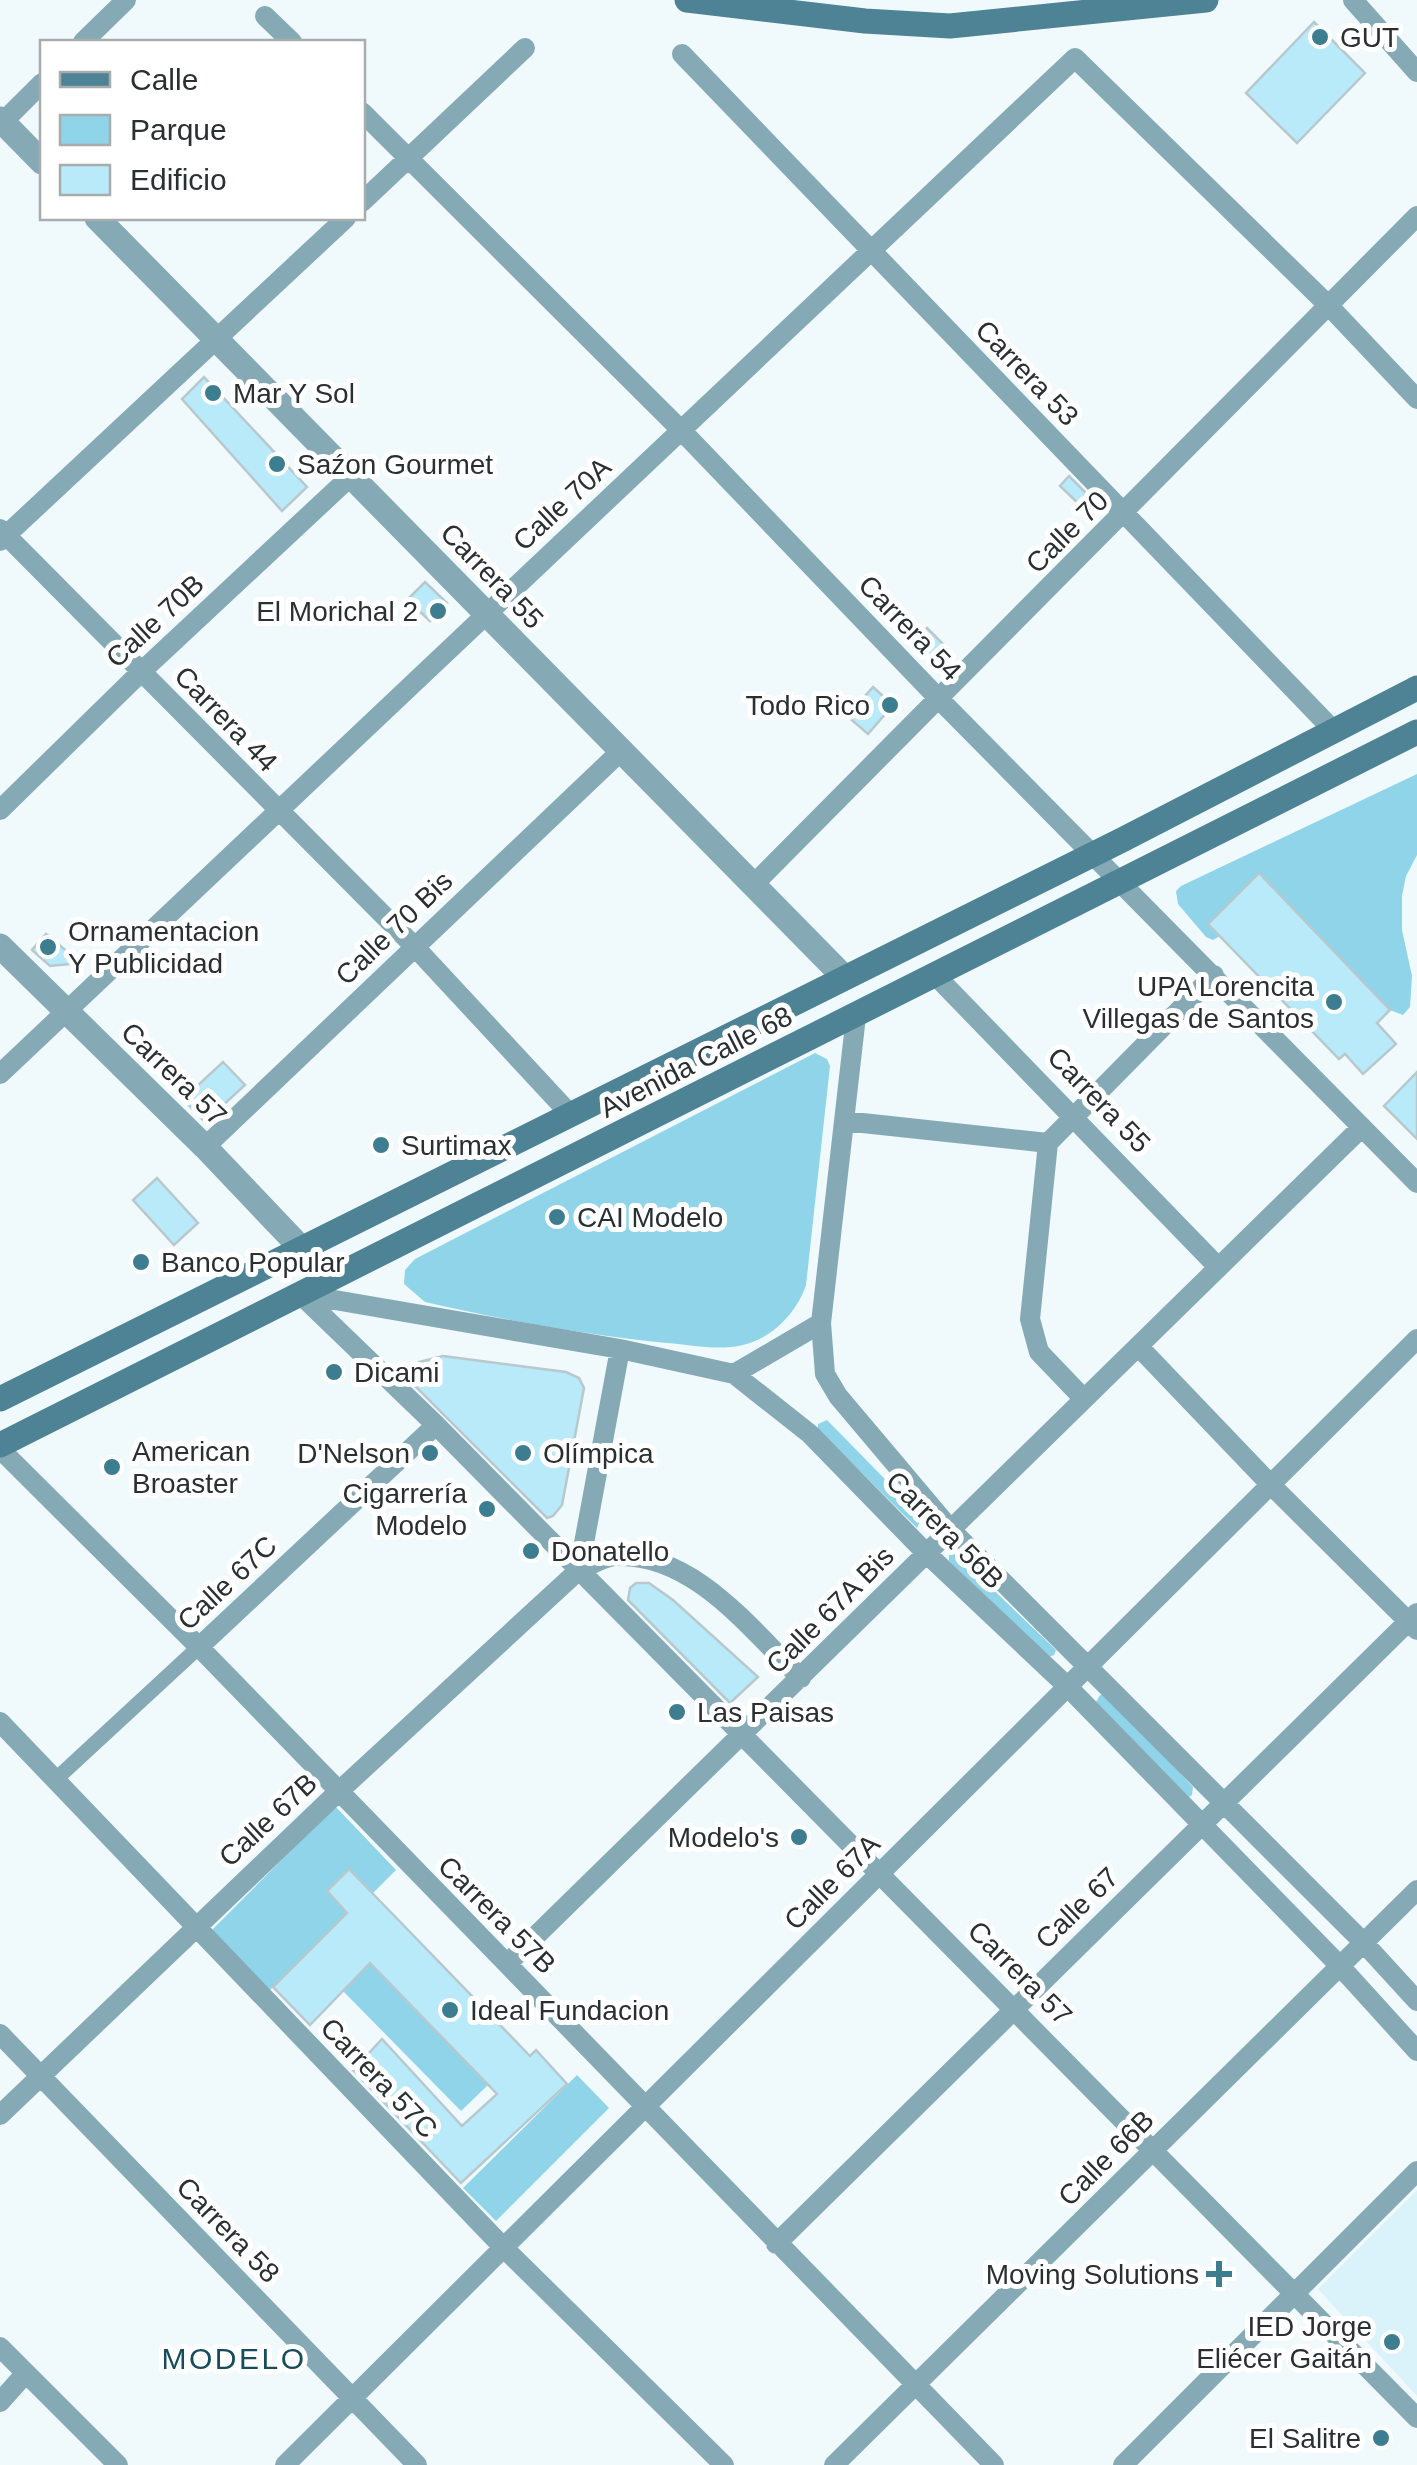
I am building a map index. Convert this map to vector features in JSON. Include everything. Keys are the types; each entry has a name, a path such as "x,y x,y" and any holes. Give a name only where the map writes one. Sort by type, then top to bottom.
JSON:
{"main road":[{"path":"687,0 950,26 1206,0"},
{"name":"Avenida Calle 68","path":"0,1400 1122,840 1417,688"},
{"name":"Avenida Calle 68","path":"0,1447 1417,732"}],"street":[{"path":"85,40 126,0"},
{"path":"1354,0 1417,72"},
{"path":"265,16 290,40"},
{"path":"365,199 525,48"},
{"name":"Carrera 53","path":"682,54 1333,730"},
{"name":"Calle 70A","path":"0,1074 1074,58 1328,306"},
{"path":"40,84 1,122 40,160"},
{"name":"Carrera 54","path":"365,115 680,430 940,700 1417,1183"},
{"name":"Calle 70","path":"753,884 1417,216"},
{"name":"Carrera 55","path":"99,220 844,977"},
{"path":"2,535 344,220"},
{"path":"1328,306 1417,399"},
{"name":"Calle 70B","path":"0,810 351,476"},
{"name":"Carrera 44","path":"2,535 414,946"},
{"name":"Calle 70 Bis","path":"206,1147 621,750"},
{"name":"Carrera 57","path":"0,946 206,1147 302,1248"},
{"path":"414,946 570,1114"},
{"name":"Carrera 55","path":"936,976 1218,1267"},
{"path":"1084,1399 1039,1352 1030,1319 1048,1142 1214,976"},
{"name":"Carrera 56B","path":"856,1016 821,1323 825,1374 838,1396 951,1530 1363,1942 1417,2001"},
{"path":"844,1121 1048,1142"},
{"name":"Calle 67A Bis","path":"507,1964 1362,1126"},
{"name":"Carrera 57","path":"300,1294 436,1426 1417,2418"},
{"name":"Carrera 56B","path":"300,1294 620,1349 734,1374 810,1434 927,1554 1068,1687 1339,1965 1417,2051"},
{"path":"734,1374 821,1323"},
{"name":"Calle 67A","path":"285,2465 1417,1339"},
{"path":"1138,1346 1270,1485 1414,1622"},
{"path":"579,1570 620,1349"},
{"name":"Calle 67C","path":"54,1781 436,1426"},
{"name":"Carrera 57B","path":"0,1447 994,2465"},
{"path":"579,1570 613,1555 656,1562 698,1579 801,1678"},
{"name":"Calle 67B","path":"0,2115 337,1793 579,1570"},
{"name":"Calle 67","path":"776,2244 1012,2008 1414,1622"},
{"name":"Carrera 57C","path":"0,1722 502,2246 724,2465"},
{"name":"Calle 66B","path":"834,2465 1417,1890"},
{"name":"Carrera 58","path":"0,2034 417,2465"},
{"path":"1123,2465 1417,2171"},
{"path":"0,2347 118,2465"},
{"path":"0,2402 26,2374"}],"shaded area":[{"name":"IED Jorge Eliécer Gaitán","path":"1417,2190 1417,2396 1318,2289"}],"green space":[{"path":"1417,774 1417,855 1406,876 1402,896 1402,930 1412,976 1410,1007 1403,1015 1390,1010 1259,873 1209,923 1220,936 1213,940 1178,904 1176,891 1181,886"},
{"path":"815,1053 827,1059 830,1066 806,1285 790,1314 754,1342 715,1348 515,1321 425,1302 404,1284 405,1270 415,1259"},
{"path":"827,1420 922,1517 917,1528 818,1429 818,1424"},
{"path":"949,1552 955,1553 1056,1650 1054,1655 1049,1657 949,1561"},
{"path":"1100,1695 1107,1695 1193,1787 1192,1795 1189,1797 1096,1702"},
{"path":"335,1806 396,1870 373,1893 348,1869 327,1891 347,1913 269,1991 209,1933"},
{"path":"370,1963 488,2085 461,2111 343,1991"},
{"path":"577,2075 609,2108 496,2221 463,2188"}],"building":[{"path":"1314,22 1365,73 1297,143 1246,93"},
{"path":"204,377 307,487 282,511 182,399"},
{"path":"1069,476 1094,501 1085,510 1060,486"},
{"path":"425,582 447,603 430,621 407,600"},
{"path":"927,628 947,648 933,662 912,642"},
{"path":"873,687 893,705 868,734 847,716"},
{"path":"1259,873 1390,1010 1377,1023 1396,1044 1363,1074 1345,1054 1339,1059 1208,924"},
{"name":"Ornamentacion Y Publicidad","path":"46,934 81,963 50,966 32,950"},
{"path":"223,1062 245,1085 205,1122 183,1099"},
{"path":"1417,1072 1417,1139 1384,1106"},
{"path":"157,1178 198,1223 174,1245 133,1200"},
{"name":"Olímpica","path":"443,1356 566,1372 579,1378 584,1388 562,1505 553,1516 547,1518 412,1383 419,1362"},
{"path":"636,1583 649,1583 673,1600 758,1677 730,1703 628,1600 630,1588"},
{"name":"Ideal Fundacion","path":"349,1869 530,2056 536,2050 567,2084 461,2183 353,2070 382,2039 462,2126 497,2094 370,1963 310,2025 273,1987 347,1913 327,1891"}],"place":[{"name":"GUT","path":"1320,37"},
{"name":"Mar Y Sol","path":"213,393"},
{"name":"Saźon Gourmet","path":"277,464"},
{"name":"El Morichal 2","path":"438,611"},
{"name":"Todo Rico","path":"890,705"},
{"name":"Ornamentacion Y Publicidad","path":"48,947"},
{"name":"UPA Lorencita Villegas de Santos","path":"1334,1002"},
{"name":"Surtimax","path":"381,1145"},
{"name":"CAI Modelo","path":"557,1217"},
{"name":"Banco Popular","path":"141,1262"},
{"name":"Dicami","path":"334,1372"},
{"name":"D'Nelson","path":"430,1453"},
{"name":"Olímpica","path":"523,1453"},
{"name":"American Broaster","path":"112,1467"},
{"name":"Cigarrería Modelo","path":"487,1509"},
{"name":"Donatello","path":"531,1551"},
{"name":"Las Paisas","path":"677,1712"},
{"name":"Modelo's","path":"799,1837"},
{"name":"Ideal Fundacion","path":"450,2010"},
{"name":"Moving Solutions","path":"1219,2274"},
{"name":"IED Jorge Eliécer Gaitán","path":"1392,2342"},
{"name":"El Salitre","path":"1381,2438"}],"district":[{"name":"MODELO","path":"234,2358"}]}
